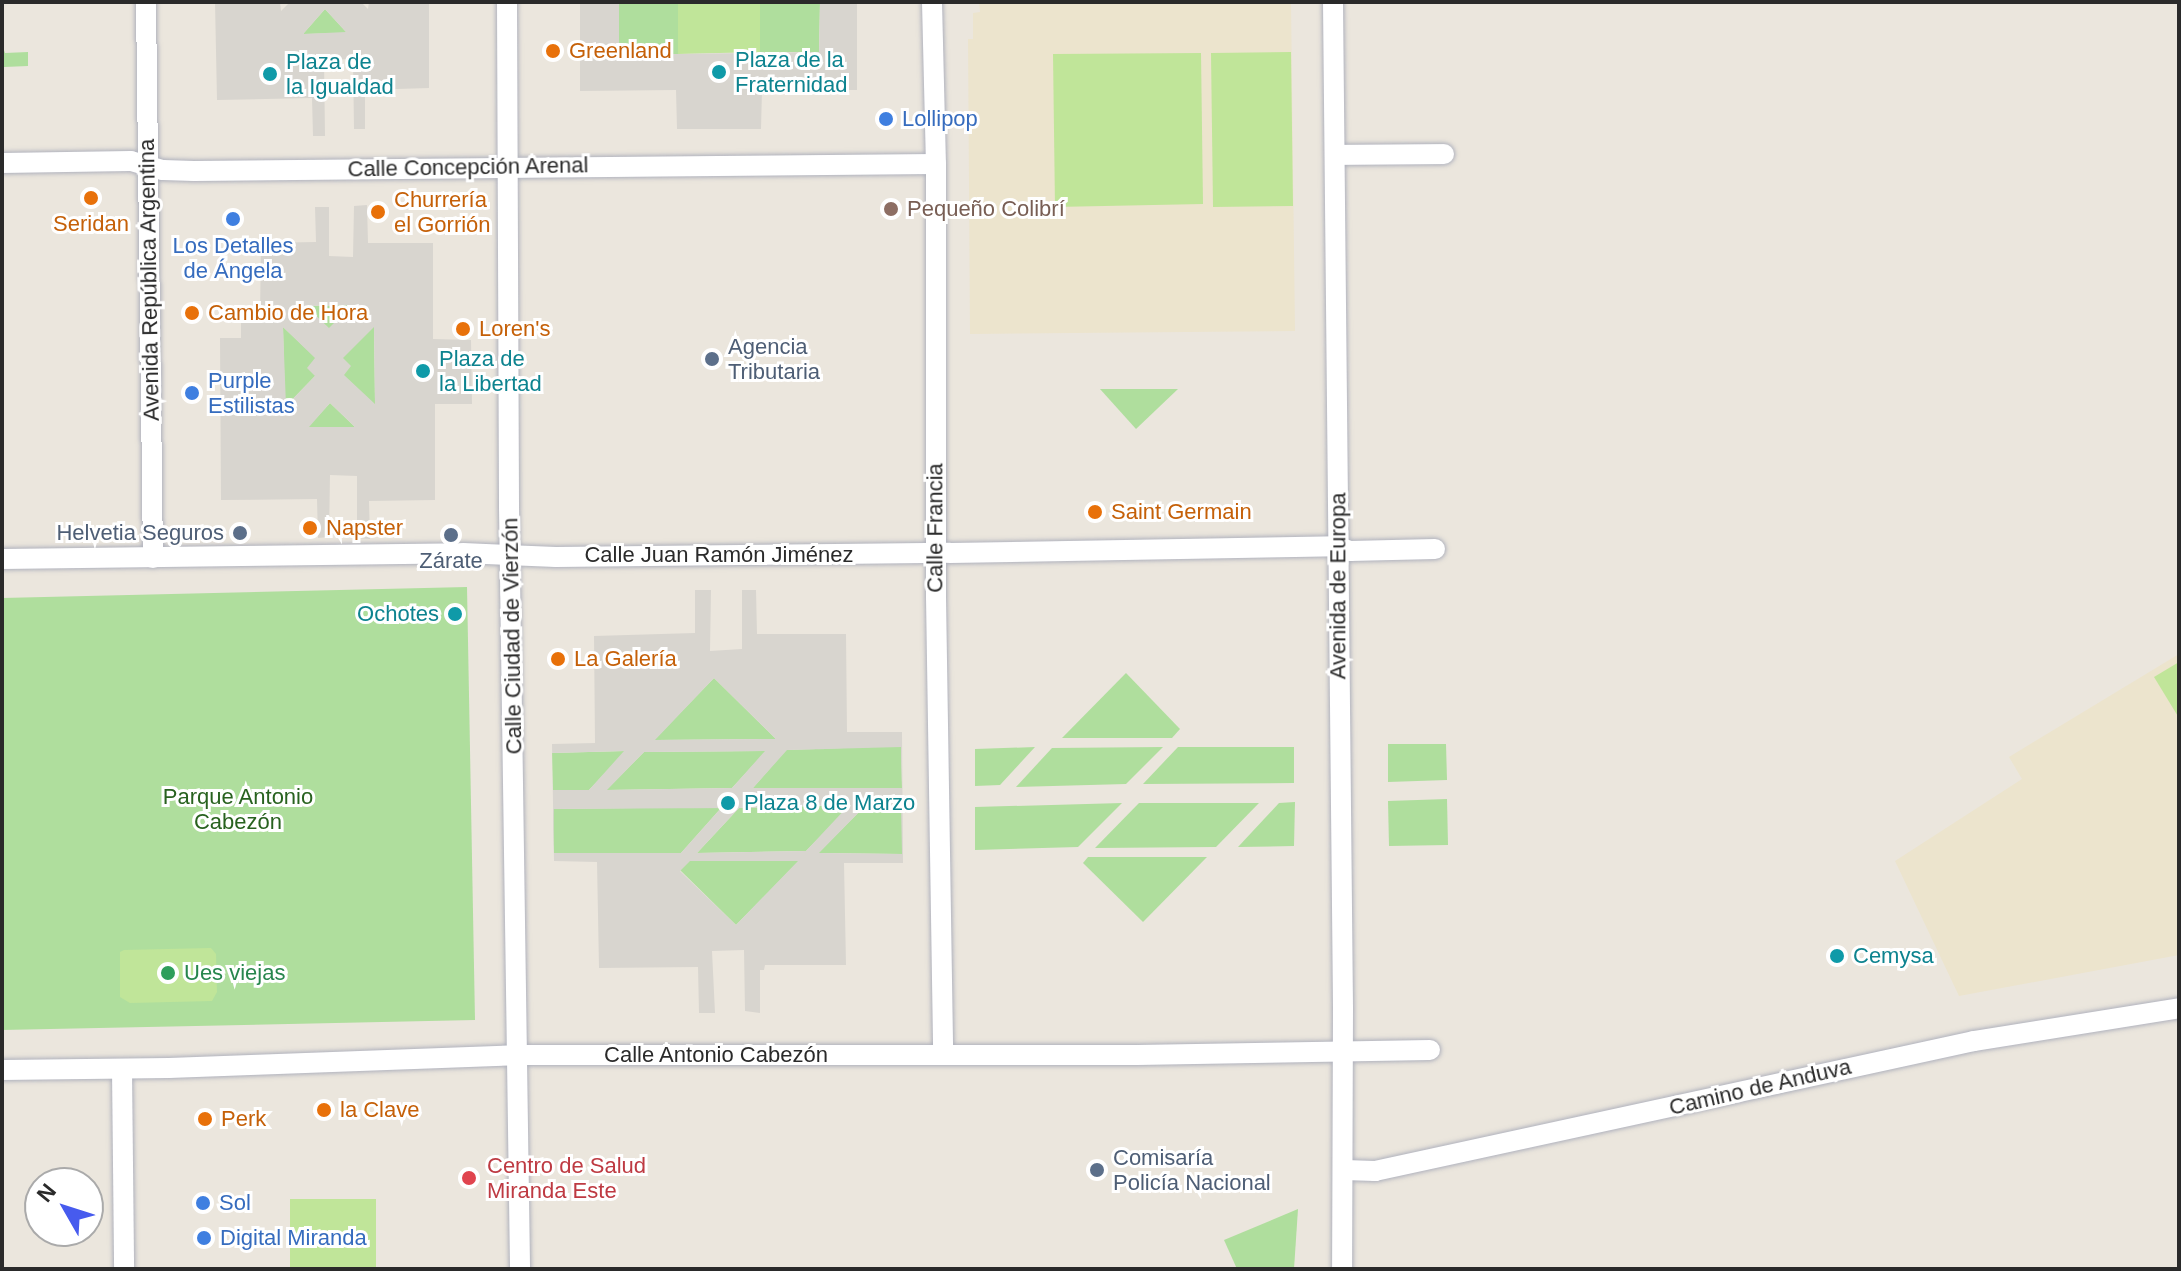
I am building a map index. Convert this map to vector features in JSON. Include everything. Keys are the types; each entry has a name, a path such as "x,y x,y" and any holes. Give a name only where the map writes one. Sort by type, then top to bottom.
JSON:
{"street":[{"name":"Avenida República Argentina","path":"146,2 153,558"},
{"name":"Calle Ciudad de Vierzón","path":"507,2 510,555 520,1269"},
{"name":"Calle Francia","path":"932,2 943,1054"},
{"name":"Avenida de Europa","path":"1333,2 1344,1170 1342,1269"},
{"path":"1335,155 1444,154"},
{"name":"Calle Concepción Arenal","path":"2,163 131,161 174,171 936,164"},
{"name":"Calle Juan Ramón Jiménez","path":"2,559 936,553 1337,546 1350,551 1435,549"},
{"name":"Camino de Anduva","path":"1344,1170 1375,1171 1959,1044 2179,1008"},
{"name":"Calle Antonio Cabezón","path":"2,1070 122,1069 516,1055 1430,1050"},
{"path":"122,1069 124,1269"}],"shaded area":[{"name":"Plaza de la Igualdad","path":"215,2 280,2 281,11 290,2 361,2 368,9 369,2 429,2 429,88 365,90 365,129 354,129 353,59 324,60 325,136 313,136 312,98 217,100","holes":["325,9 346,32 304,34"]},
{"name":"Plaza de la Fraternidad","path":"580,2 619,2 619,54 678,54 819,52 820,2 857,2 857,90 762,90 761,129 677,129 676,90 580,91"},
{"path":"979,2 1291,2 1295,331 970,334 968,39 973,39 973,13 980,12"},
{"name":"Plaza de la Libertad","path":"367,205 368,243 433,243 433,339 471,340 472,404 435,404 435,500 369,501 370,539 357,538 357,476 330,475 329,537 318,538 317,499 221,500 220,338 241,338 241,316 260,316 261,243 316,242 315,207 329,207 329,256 353,257 354,206","holes":["350,305 329,328 306,306","283,327 315,358 307,368 315,376 286,406","374,327 375,404 344,375 351,366 343,358","330,403 354,426 354,427 309,427"]},
{"name":"Plaza 8 de Marzo","path":"695,590 711,590 710,651 742,649 742,590 756,590 757,634 846,634 847,732 902,732 903,863 844,863 846,965 765,965 764,970 760,970 760,1013 745,1011 744,950 712,951 715,1013 699,1013 698,967 599,968 597,862 554,861 552,768 553,790 589,790 624,751 552,753 552,744 595,743 594,636 695,633","holes":["714,678 775,739 655,740","901,747 902,788 753,788 787,750","765,751 732,788 607,790 644,752","849,805 806,851 697,853 739,808","864,807 901,807 902,854 819,853","721,808 681,853 554,853 554,809","690,861 798,861 736,925 680,871"]},
{"path":"2179,654 2179,955 1959,996 1895,861 2022,779 2009,757"}],"green space":[{"path":"619,2 678,2 678,54 619,54"},
{"path":"678,2 760,2 760,52 678,54"},
{"path":"760,2 820,2 819,52 760,52"},
{"path":"325,9 347,33 303,34"},
{"path":"2,44 5,53 28,52 28,66 4,67 2,76"},
{"path":"1291,52 1293,206 1213,207 1211,53"},
{"path":"1201,53 1203,204 1055,207 1053,54"},
{"path":"352,305 329,329 305,306"},
{"path":"374,326 375,405 343,375 342,358"},
{"path":"283,327 316,358 315,376 285,407"},
{"path":"1100,389 1178,389 1136,429"},
{"path":"330,403 355,427 308,427"},
{"name":"Parque Antonio Cabezón","path":"467,587 475,1020 2,1030 2,598"},
{"path":"2179,662 2179,718 2154,677"},
{"path":"1126,673 1180,729 1172,738 1062,738"},
{"path":"714,678 776,739 654,740"},
{"path":"1388,744 1446,744 1447,780 1388,782"},
{"path":"901,746 902,788 752,789 786,750"},
{"path":"1035,747 1000,785 975,786 975,749"},
{"path":"1163,747 1126,784 1016,787 1052,748"},
{"path":"1178,747 1294,747 1294,783 1143,784"},
{"path":"626,751 589,790 553,790 552,753"},
{"path":"766,751 732,788 606,790 644,752"},
{"path":"1447,799 1448,845 1389,846 1388,801"},
{"path":"1295,802 1294,846 1238,847 1279,803"},
{"path":"1122,803 1078,847 975,850 975,807"},
{"path":"1139,803 1259,803 1216,847 1095,848"},
{"path":"851,805 806,851 697,853 739,808"},
{"path":"722,807 681,853 554,854 553,809"},
{"path":"864,807 902,807 902,854 818,853"},
{"path":"1088,857 1207,857 1143,922 1083,863"},
{"path":"689,861 799,861 736,925 680,870"},
{"name":"Ues viejas","path":"211,948 216,954 217,992 212,1001 130,1003 120,997 120,952"},
{"path":"290,1199 376,1199 376,1269 290,1269"},
{"path":"1298,1209 1294,1269 1237,1269 1224,1240"}],"place":[{"name":"Greenland","path":"553,51"},
{"name":"Plaza de la Fraternidad","path":"719,72"},
{"name":"Plaza de la Igualdad","path":"270,74"},
{"name":"Lollipop","path":"886,119"},
{"name":"Seridan","path":"91,198"},
{"name":"Pequeño Colibrí","path":"891,209"},
{"name":"Churrería el Gorrión","path":"378,212"},
{"name":"Los Detalles de Ángela","path":"233,219"},
{"name":"Cambio de Hora","path":"192,313"},
{"name":"Loren's","path":"463,329"},
{"name":"Agencia Tributaria","path":"712,359"},
{"name":"Plaza de la Libertad","path":"423,371"},
{"name":"Purple Estilistas","path":"192,393"},
{"name":"Saint Germain","path":"1095,512"},
{"name":"Napster","path":"310,528"},
{"name":"Helvetia Seguros","path":"240,533"},
{"name":"Zárate","path":"451,535"},
{"name":"Ochotes","path":"455,614"},
{"name":"La Galería","path":"558,659"},
{"name":"Plaza 8 de Marzo","path":"728,803"},
{"name":"Cemysa","path":"1837,956"},
{"name":"Ues viejas","path":"168,973"},
{"name":"la Clave","path":"324,1110"},
{"name":"Perk","path":"205,1119"},
{"name":"Comisaría Policía Nacional","path":"1097,1170"},
{"name":"Centro de Salud Miranda Este","path":"469,1178"},
{"name":"Sol","path":"203,1203"},
{"name":"Digital Miranda","path":"204,1238"}]}
